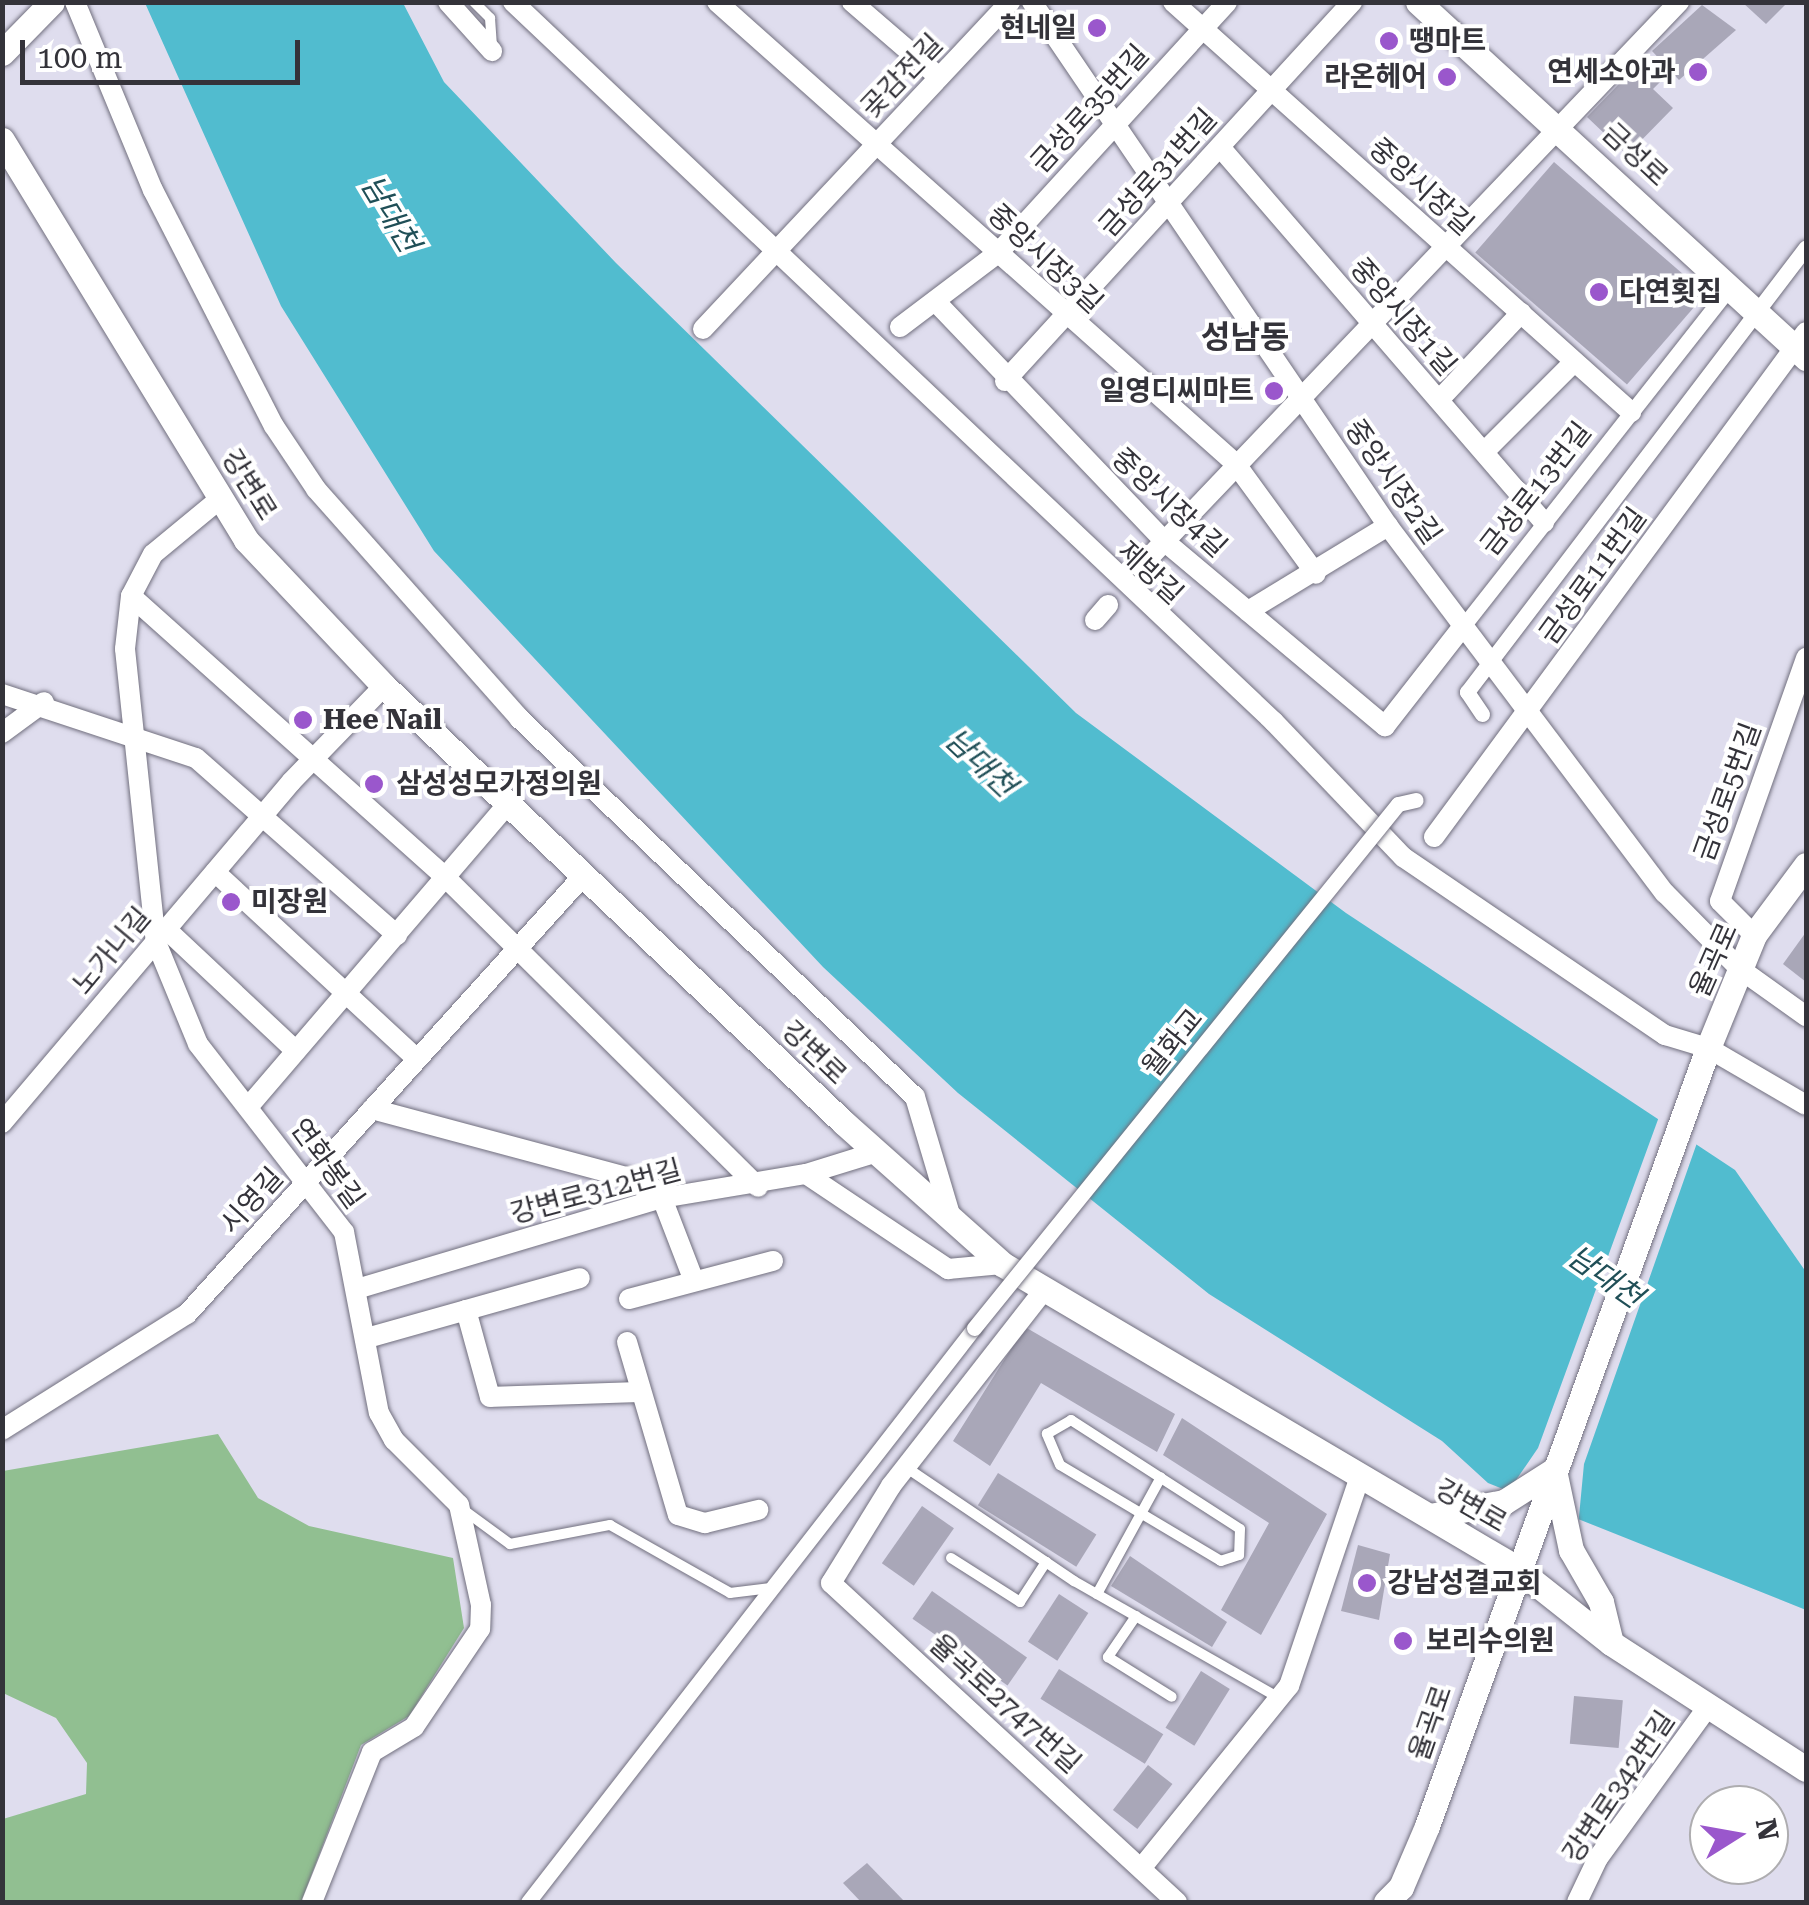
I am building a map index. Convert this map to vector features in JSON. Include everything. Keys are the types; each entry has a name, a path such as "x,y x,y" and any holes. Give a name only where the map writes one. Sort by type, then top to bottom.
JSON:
{"street":[{"path":"2,53 52,2"},
{"path":"75,2 153,190 274,426 316,489 519,718 915,1097 951,1218"},
{"path":"448,2 492,52"},
{"name":"제방길","path":"513,2 1274,722 1376,835 1666,1035 1708,1048 1806,1105"},
{"name":"중앙시장3길","path":"717,2 1000,252 1065,318 1235,462 1316,574"},
{"path":"852,2 938,77"},
{"name":"곶감전길","path":"703,330 1010,2"},
{"name":"중앙시장2길","path":"1032,2 1388,526 1530,709 1665,893 1740,969 1806,1016"},
{"name":"중앙시장길","path":"1174,2 1631,412"},
{"name":"금성로35번길","path":"900,327 1000,252 1227,2"},
{"name":"금성로31번길","path":"1005,381 1352,2"},
{"name":"금성로","path":"1418,2 1562,128 1756,310 1803,346"},
{"path":"1140,567 1298,394 1370,321 1450,250 1680,2"},
{"name":"강변로","path":"2,140 246,540 384,686 877,1152 1002,1264 1359,1479 1517,1562 1611,1643 1806,1769"},
{"name":"중앙시장1길","path":"1220,147 1544,523"},
{"path":"1482,714 1466,692 1806,246"},
{"name":"금성로13번길","path":"1384,726 1730,286"},
{"name":"중앙시장4길","path":"935,300 1005,381 1163,540 1384,726"},
{"path":"1438,400 1520,313"},
{"name":"금성로11번길","path":"1434,837 1803,346"},
{"path":"1485,451 1574,362"},
{"name":"연화봉길","path":"221,498 152,554 131,596 125,649 161,936 198,1044 308,1180 344,1232 360,1288 384,1426 459,1506"},
{"path":"1248,612 1316,574 1388,526"},
{"path":"131,596 446,878 758,1187"},
{"name":"금성로5번길","path":"1754,935 1720,901 1806,658"},
{"name":"노가니길","path":"2,1123 263,815 384,686"},
{"path":"2,694 44,702 196,758 397,935"},
{"path":"2,732 44,702"},
{"name":"월화교","path":"528,1902 974,1328 1398,804 1416,800"},
{"path":"248,1106 509,803"},
{"name":"율곡로","path":"1400,1897 1517,1562 1696,1089 1708,1048 1754,935 1806,865"},
{"path":"215,872 417,1059"},
{"name":"시영길","path":"2,1430 187,1314 584,875"},
{"path":"161,936 296,1052"},
{"path":"372,1109 641,1181 662,1198 694,1281"},
{"name":"강변로312번길","path":"360,1288 662,1198 758,1187 877,1152"},
{"path":"806,1174 948,1269 1002,1264"},
{"path":"629,1299 773,1261"},
{"path":"368,1338 580,1278"},
{"path":"906,1467 1044,1290"},
{"path":"466,1310 490,1396 637,1392"},
{"path":"627,1342 637,1392 678,1516 705,1523 758,1510"},
{"name":"율곡로2747번길","path":"906,1467 830,1584 1143,1866 1177,1902"},
{"path":"1430,1516 1479,1510 1520,1495 1554,1470 1578,1570 1602,1602 1611,1643"},
{"path":"1143,1866 1279,1698 1359,1479"},
{"path":"312,1902 372,1752 414,1727 480,1629 459,1506"},
{"name":"강변로342번길","path":"1577,1902 1598,1858 1708,1705"}],"lane":[{"path":"474,2 490,18 492,52"},
{"path":"1070,1420 1161,1478 1240,1530 1243,1547 1221,1561 1060,1465 1047,1434 1070,1420"},
{"path":"906,1467 1097,1594 1279,1698"},
{"path":"1097,1594 1161,1478"},
{"path":"459,1506 510,1544 610,1525 730,1593 771,1588"},
{"path":"952,1558 1020,1602 1046,1562"},
{"path":"1136,1616 1108,1657 1172,1697"}],"green space":[{"path":"218,1434 258,1498 309,1526 453,1558 464,1628 409,1716 361,1745 301,1902 3,1902 3,1819 86,1794 87,1763 56,1718 3,1693 3,1471"}],"water":[{"name":"남대천","path":"145,3 403,3 444,82 616,263 1076,713 1346,913 1735,1170 1806,1272 1806,1610 1488,1483 1442,1441 1209,1294 958,1093 823,967 434,551 281,306"}],"pier":[{"path":"1660,1114 1698,1140 1584,1464 1578,1527 1496,1493 1514,1483 1538,1448"}],"building":[{"path":"1742,2 1788,2 1766,24"},
{"path":"1702,5 1736,30 1679,80 1652,51"},
{"path":"1644,58 1665,77 1653,89 1673,108 1627,155 1587,117"},
{"path":"1554,162 1706,294 1627,384 1475,253"},
{"path":"1806,932 1806,982 1783,964"},
{"path":"1025,1327 1175,1414 1157,1452 1041,1383 990,1466 953,1441"},
{"path":"1182,1418 1327,1514 1261,1635 1221,1610 1269,1523 1163,1455"},
{"path":"998,1473 1096,1534 1076,1567 978,1505"},
{"path":"922,1506 954,1528 914,1586 882,1563"},
{"name":"강남성결교회","path":"1358,1545 1390,1554 1379,1620 1341,1611"},
{"path":"1130,1556 1227,1622 1212,1647 1111,1586"},
{"path":"932,1591 1027,1658 1008,1685 912,1619"},
{"path":"1059,1594 1088,1613 1057,1661 1028,1642"},
{"path":"1059,1669 1163,1734 1145,1764 1040,1699"},
{"path":"1201,1671 1230,1689 1194,1746 1165,1728"},
{"path":"1574,1696 1623,1700 1619,1748 1570,1744"},
{"path":"1148,1765 1172,1784 1137,1829 1113,1810"},
{"path":"867,1863 905,1902 861,1902 843,1883"}],"place":[{"name":"현네일","path":"1097,28"},
{"name":"땡마트","path":"1389,41"},
{"name":"연세소아과","path":"1698,72"},
{"name":"라온헤어","path":"1447,77"},
{"name":"다연횟집","path":"1599,292"},
{"name":"일영디씨마트","path":"1274,391"},
{"name":"Hee Nail","path":"303,720"},
{"name":"삼성성모가정의원","path":"374,784"},
{"name":"미장원","path":"231,902"},
{"name":"강남성결교회","path":"1367,1583"},
{"name":"보리수의원","path":"1403,1641"}],"district":[{"name":"성남동","path":"1245,337"}]}
